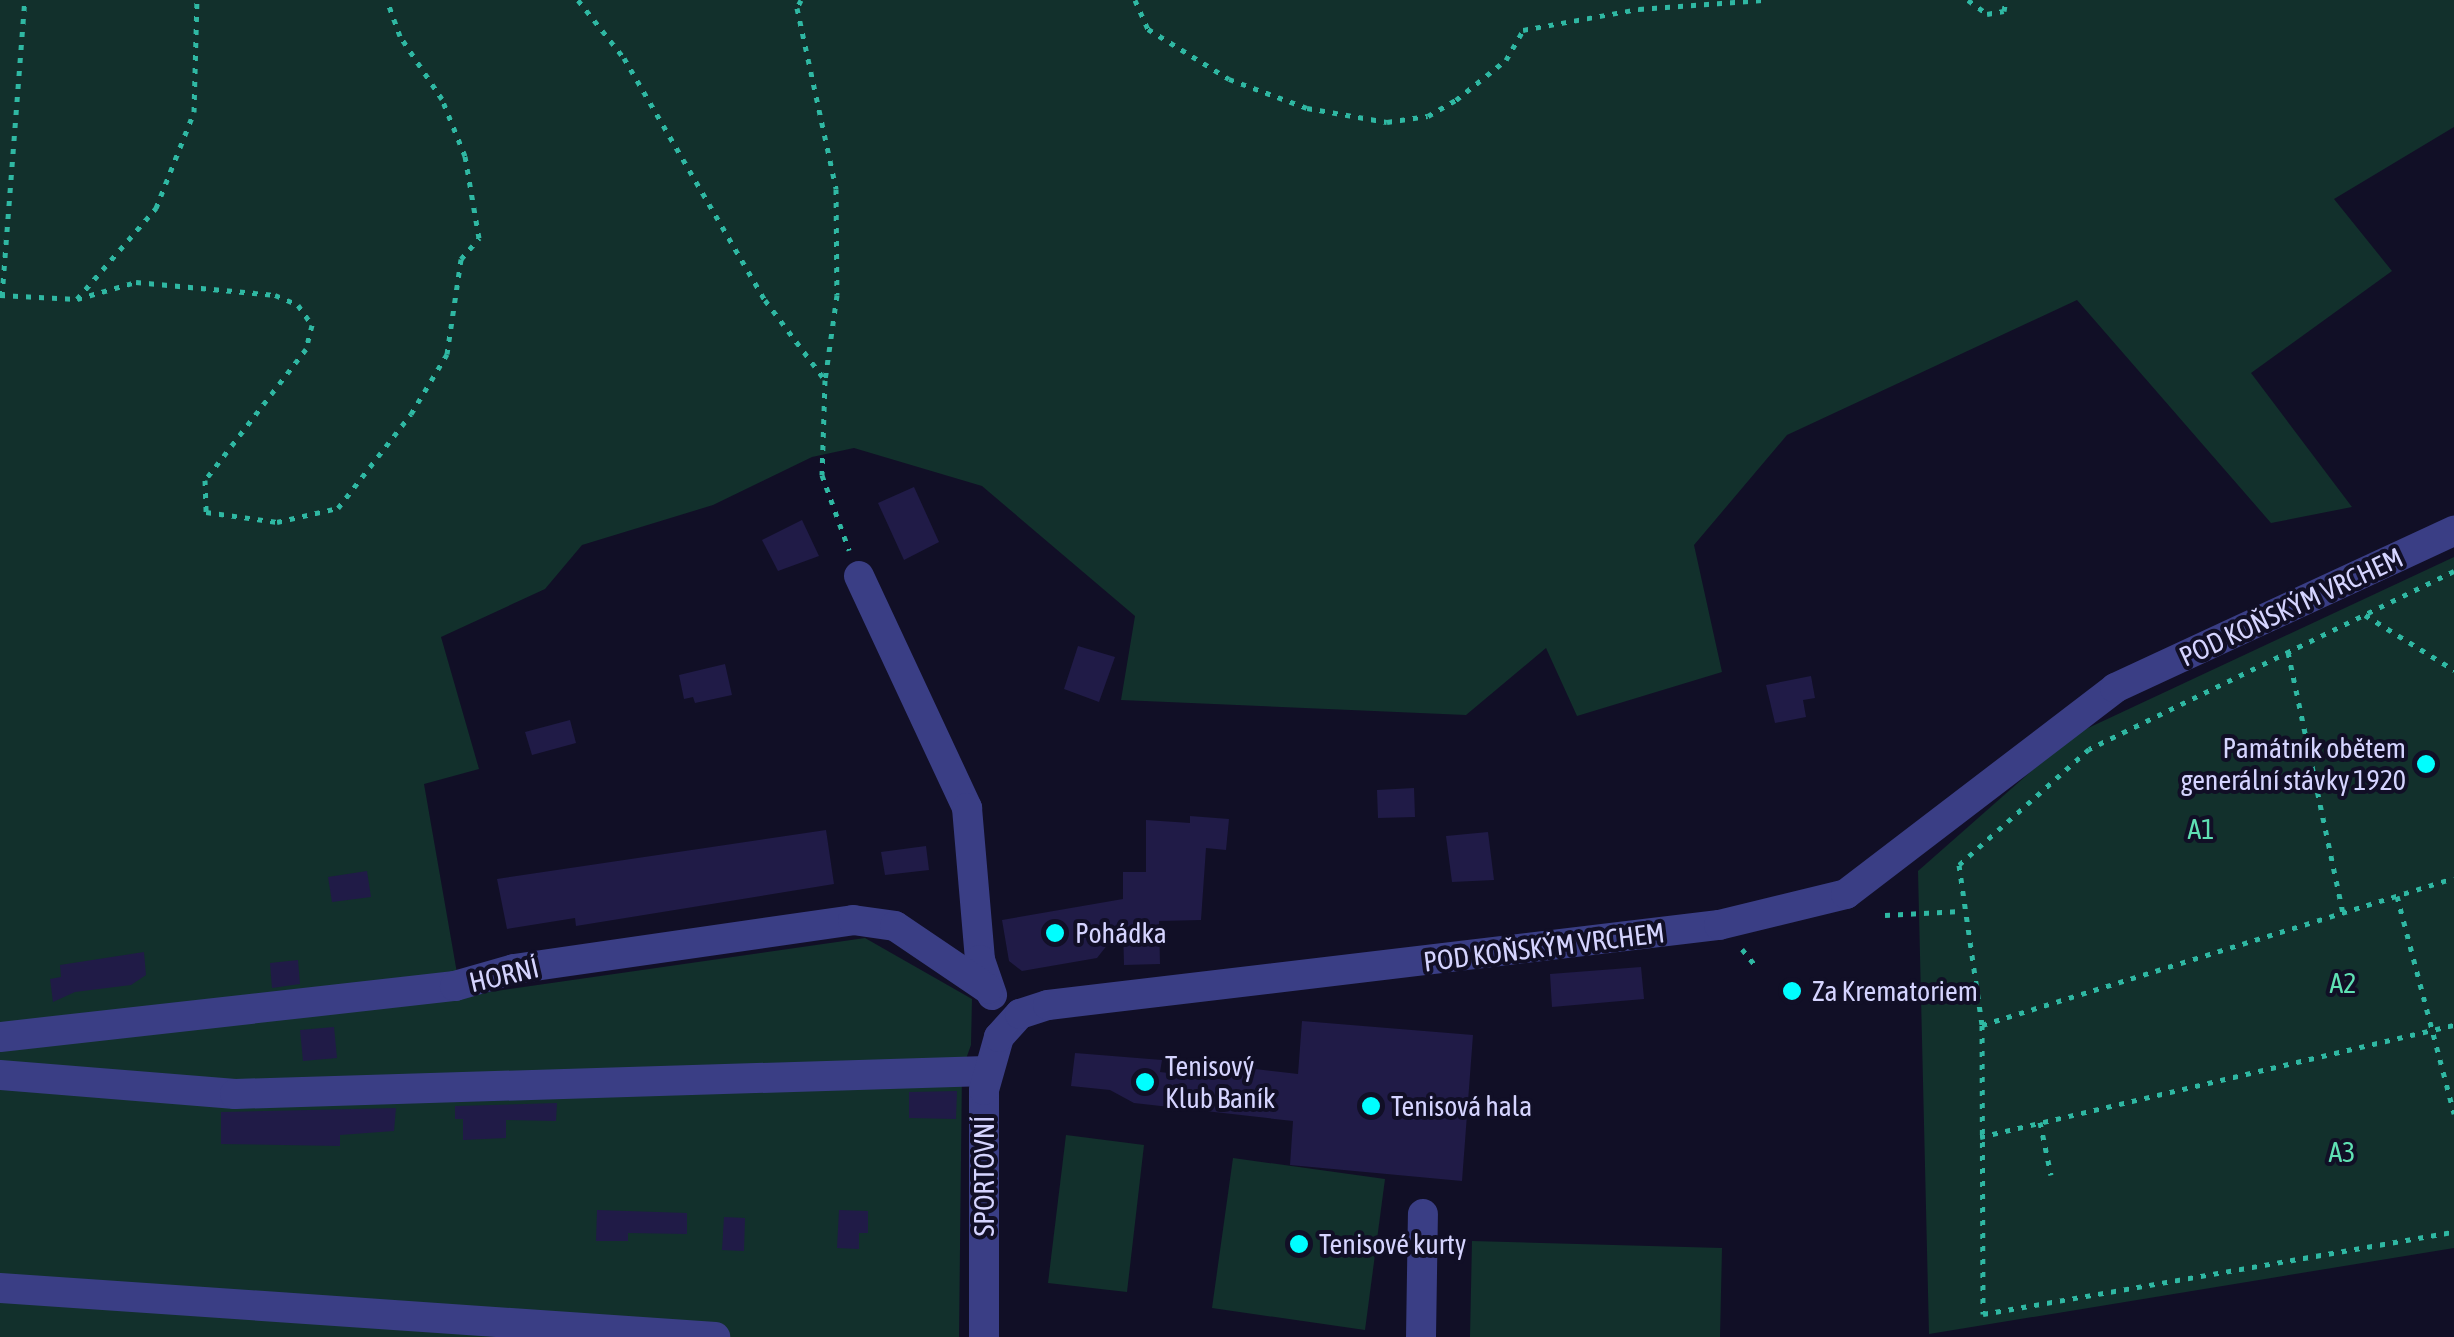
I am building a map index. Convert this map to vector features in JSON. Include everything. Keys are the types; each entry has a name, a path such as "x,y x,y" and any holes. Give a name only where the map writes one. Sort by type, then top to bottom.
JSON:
{"street":[{"name":"POD KOŇSKÝM VRCHEM","path":"1010,1022 1048,1005 1719,924 1846,894 2115,688 2454,531"},
{"path":"859,576 966,808 988,989 1010,1022"},
{"name":"HORNÍ","path":"0,1037 455,986 514,969 853,920 895,926 988,989"},
{"name":"SPORTOVNÍ","path":"984,1337 987,1071 1010,1022"},
{"path":"0,1074 235,1094 987,1071"},
{"path":"1421,1337 1422,1214"},
{"path":"0,1288 715,1337"}],"path":[{"path":"25,0 1,296 77,299 136,282 275,295 298,306 312,325 306,349 205,480 206,512 277,522 338,508 411,414 447,354 461,259 479,238 465,156 442,99 400,36 388,0"},
{"path":"77,299 156,208 194,112 197,0"},
{"path":"578,0 624,58 765,300 825,380"},
{"path":"801,0 797,8 836,189 838,295 825,380 822,475 859,576"},
{"path":"1135,0 1148,29 1228,79 1307,108 1388,122 1428,116 1456,100 1506,60 1524,30 1639,9 1763,0"},
{"path":"1968,0 1987,14 2004,11 2006,0"},
{"path":"2454,571 2089,749 1959,865 1961,911 1982,1025 1984,1314 2454,1232"},
{"path":"2365,614 2454,670"},
{"path":"2288,652 2343,913"},
{"path":"1982,1025 2454,878"},
{"path":"2397,896 2454,1114"},
{"path":"1885,915 1961,911"},
{"path":"1980,1137 2454,1025"},
{"path":"2040,1122 2051,1176"}],"green space":[{"path":"0,0 2454,0 2454,127 2334,199 2392,271 2251,373 2352,507 2271,523 2077,300 1787,435 1694,545 1722,672 1577,716 1546,648 1466,715 1121,700 1135,616 982,486 854,448 812,457 713,505 582,545 545,589 441,637 479,769 424,784 461,996 865,938 972,999 971,1045 962,1070 959,1337 0,1337"},
{"path":"2454,557 2454,1248 1929,1334 1918,871 2071,736"},
{"path":"1066,1135 1144,1145 1127,1292 1048,1283"},
{"name":"Tenisové kurty","path":"1233,1158 1385,1179 1365,1330 1212,1308"},
{"name":"Tenisové kurty","path":"1472,1241 1722,1248 1720,1337 1470,1337"}],"building":[{"path":"914,487 939,542 904,560 878,503"},
{"path":"802,520 819,556 778,571 762,540"},
{"path":"1078,646 1115,657 1099,702 1064,689"},
{"path":"725,664 732,695 695,703 693,697 684,699 679,675"},
{"path":"1811,676 1815,698 1803,700 1806,717 1775,723 1766,685"},
{"path":"570,720 576,743 532,755 525,732"},
{"path":"1414,788 1415,817 1378,818 1377,790"},
{"path":"1190,816 1229,819 1226,850 1206,848 1201,920 1159,921 1160,964 1124,965 1123,925 1097,958 1022,971 1009,961 1002,920 1123,899 1123,872 1146,872 1146,820 1190,823"},
{"path":"826,830 834,884 576,926 575,918 507,929 497,879"},
{"path":"1488,832 1494,880 1452,882 1446,836"},
{"path":"926,846 929,870 885,875 881,852"},
{"path":"367,871 371,897 332,902 328,877"},
{"path":"144,952 146,975 131,985 75,992 53,1002 50,979 61,977 60,965"},
{"path":"298,960 300,984 272,988 270,963"},
{"path":"1641,967 1644,999 1552,1007 1550,974"},
{"name":"Tenisová hala","path":"1302,1021 1473,1035 1462,1181 1290,1165 1293,1121 1134,1103 1110,1090 1071,1086 1075,1053 1162,1060 1160,1072 1227,1080 1229,1066 1298,1074"},
{"path":"334,1027 337,1058 303,1061 300,1030"},
{"path":"957,1091 956,1119 909,1118 909,1092"},
{"path":"557,1103 556,1121 506,1120 506,1138 463,1140 463,1119 455,1119 455,1106"},
{"path":"396,1108 394,1131 340,1135 340,1146 221,1144 221,1112"},
{"path":"597,1210 687,1213 687,1234 628,1233 628,1241 596,1241"},
{"path":"839,1210 868,1211 868,1233 859,1233 859,1249 837,1248"},
{"path":"724,1217 745,1218 744,1251 722,1250"}],"place":[{"name":"Památník obětem generální stávky 1920","path":"2426,764"},
{"name":"Pohádka","path":"1055,933"},
{"name":"Za Krematoriem","path":"1792,991"},
{"name":"Tenisový Klub Baník","path":"1145,1082"},
{"name":"Tenisová hala","path":"1371,1106"},
{"name":"Tenisové kurty","path":"1299,1244"}],"park label":[{"name":"A1","path":"2201,829"},
{"name":"A2","path":"2343,983"},
{"name":"A3","path":"2342,1152"}]}
